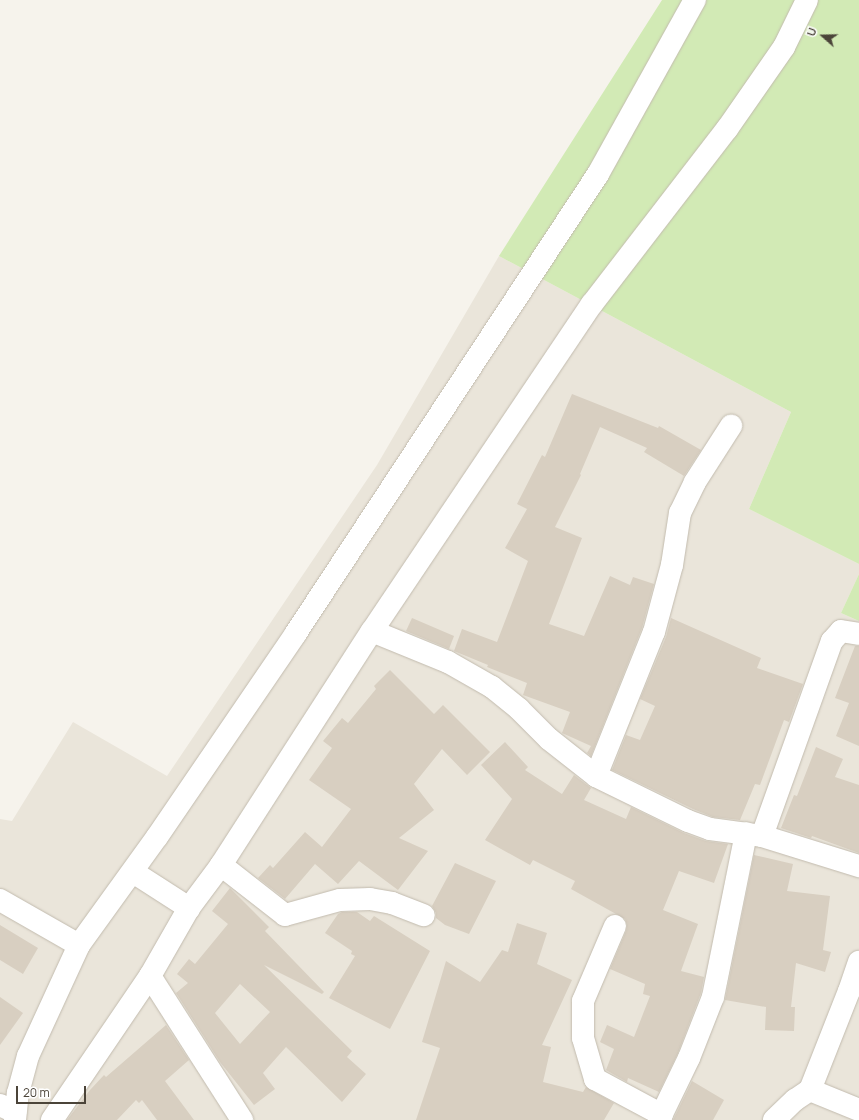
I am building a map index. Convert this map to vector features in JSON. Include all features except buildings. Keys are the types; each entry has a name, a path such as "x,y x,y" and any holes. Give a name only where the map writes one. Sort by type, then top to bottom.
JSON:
{"street":[{"path":"10,1112 18,1093 28,1056 79,945 133,872 296,633 598,174 695,0"},
{"path":"52,1120 150,976 189,908 221,865 372,631 592,304 727,129 784,47 807,0"},
{"path":"596,776 654,632 672,565 680,514 695,482 731,426"},
{"path":"372,631 448,662 492,686 519,709 549,739 596,776 688,821 710,829 754,834 859,866"},
{"path":"615,926 583,1001 583,1038 595,1079 661,1117 689,1058 713,997 754,834 832,641 840,631 859,634"},
{"path":"221,865 285,915 340,900 370,899 392,903 424,915"},
{"path":"133,872 189,908"},
{"path":"0,900 79,945"},
{"path":"774,1120 795,1100 810,1090 859,962"},
{"path":"150,976 242,1120"},
{"path":"810,1090 859,1110"}],"shaded area":[{"path":"499,256 791,412 749,509 859,564 859,574 841,613 859,621 859,1120 0,1120 0,819 12,821 73,722 167,776 377,465"}],"green space":[{"path":"662,0 859,0 859,564 749,509 791,412 499,256"},
{"path":"859,574 859,621 841,613"}]}
